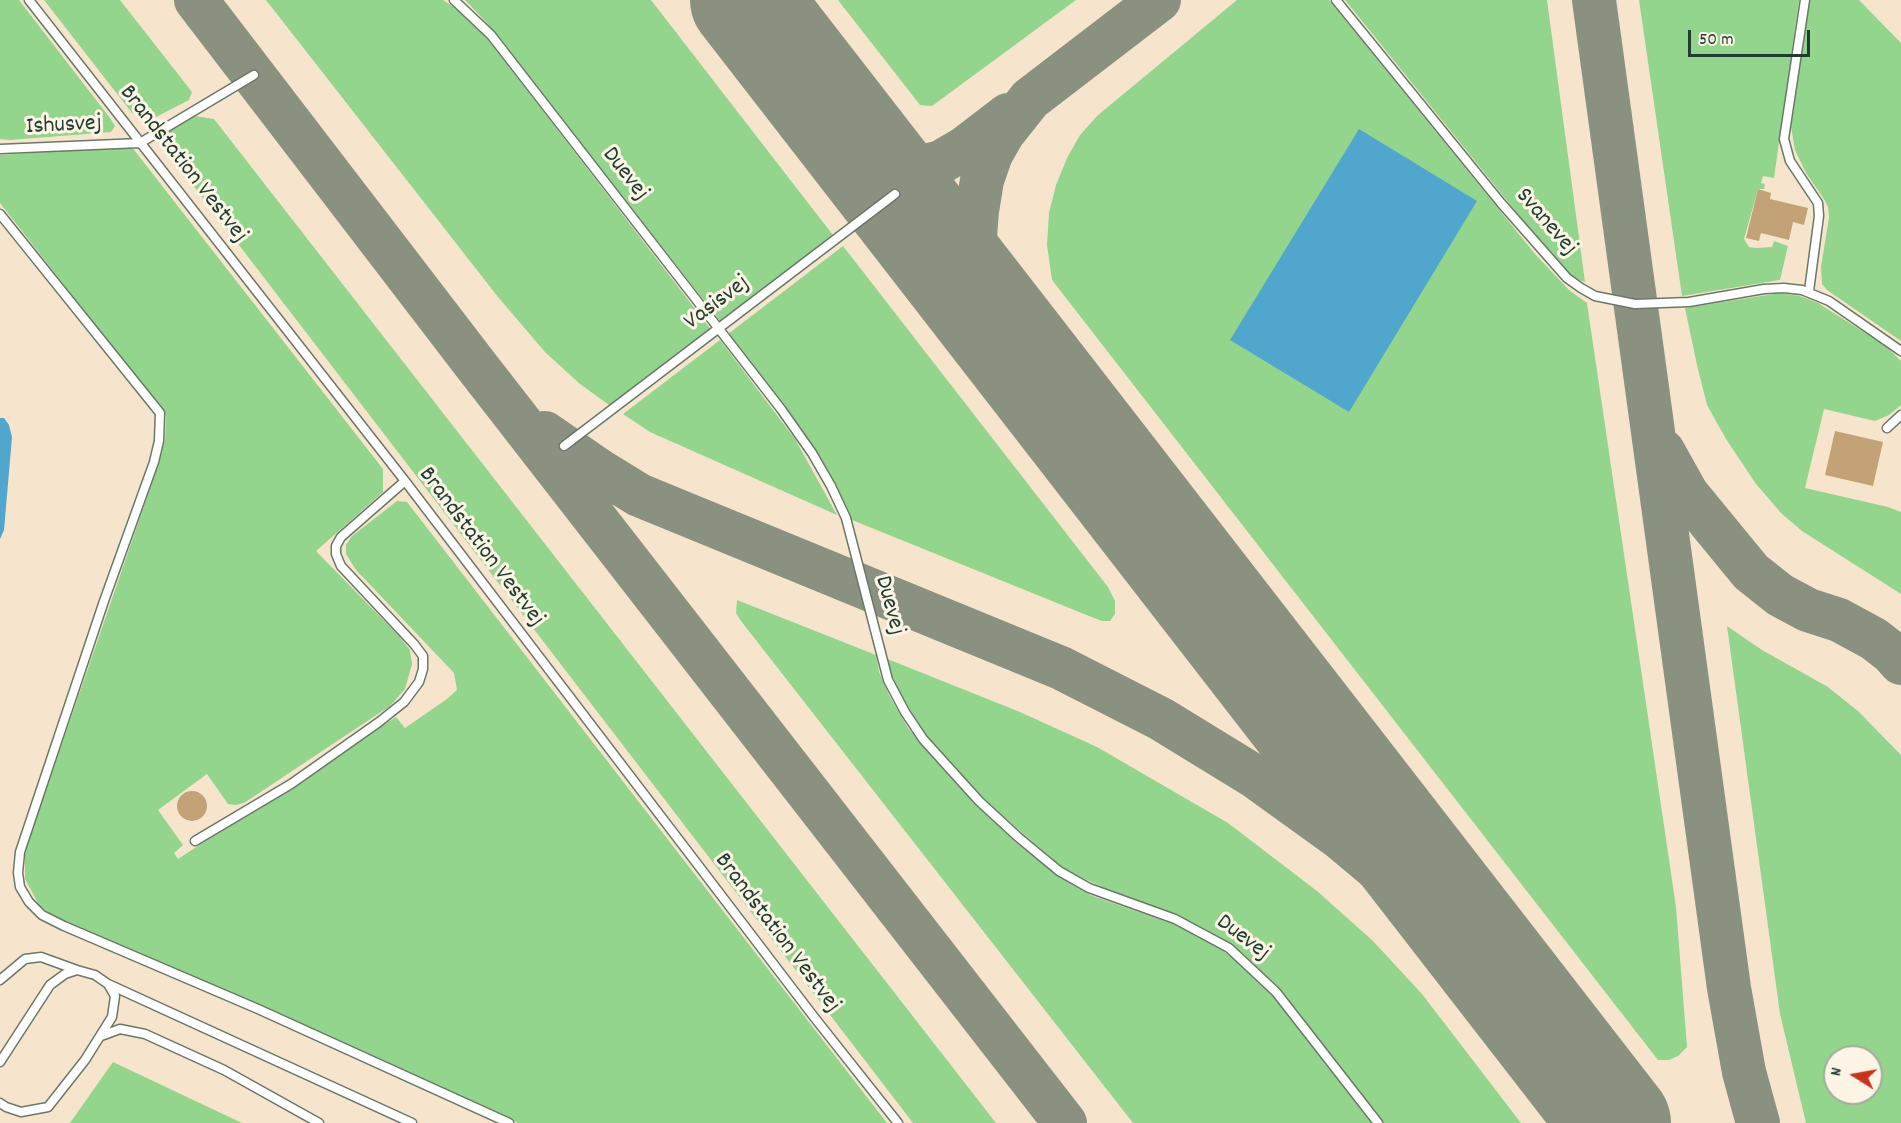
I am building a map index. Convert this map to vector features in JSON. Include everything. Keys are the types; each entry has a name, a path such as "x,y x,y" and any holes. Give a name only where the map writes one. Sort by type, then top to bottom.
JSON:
{"lane":[{"name":"Brandstation Vestvej","path":"29,0 405,481 814,1017 898,1123"},
{"name":"Duevej","path":"454,0 491,35 781,409 812,453 846,518 888,680 923,740 979,801 1059,872 1089,888 1175,920 1229,948 1276,992 1378,1123"},
{"name":"Svanevej","path":"1336,0 1501,203 1567,278 1581,288 1595,296 1635,304 1689,302 1785,288 1809,291"},
{"path":"1804,0 1784,139 1790,161 1818,203 1819,216 1809,291 1838,307 1901,351"},
{"name":"Ishusvej","path":"0,149 140,143 254,75"},
{"name":"Vasisvej","path":"564,446 895,194"},
{"path":"0,214 160,413 159,441 154,462 104,601 20,852 18,873 20,887 29,902 42,915 64,926 258,1009 509,1123"},
{"path":"1887,428 1901,415"},
{"path":"195,841 291,784 379,723 404,702 419,682 423,669 423,656 341,566 336,554 336,546 340,537 405,481"},
{"path":"0,980 25,959 41,957 95,975 108,984 412,1123"},
{"path":"0,1062 10,1043 50,985 65,974 78,970"},
{"path":"0,1103 21,1112 48,1107 85,1060 112,1017 115,996 108,984"},
{"path":"101,1035 120,1029 145,1034 224,1070 319,1123"}],"green space":[{"path":"0,0 19,0 110,118 115,126 111,132 0,139"},
{"path":"44,0 120,0 192,92 189,100 154,118 132,113"},
{"path":"266,0 443,0 457,9 484,34 715,335 616,410 580,384 545,352 498,297"},
{"path":"465,0 651,0 836,239 724,326 486,22"},
{"path":"838,0 1076,0 932,106 920,105"},
{"path":"1237,0 1329,0 1535,254 1569,290 1587,303 1676,907 1687,1047 1678,1056 1669,1060 1658,1060 1052,280 1047,245 1049,213 1056,185 1080,135 1098,115"},
{"path":"1345,0 1547,0 1585,282 1574,278 1529,228"},
{"path":"1639,0 1799,0 1774,178 1763,176 1761,183 1765,184 1764,189 1758,189 1744,239 1749,247 1772,247 1774,241 1788,246 1780,280 1682,296"},
{"path":"1809,0 1859,0 1901,43 1901,341 1827,290 1822,284 1821,267 1829,217 1828,207 1806,173 1795,150 1791,127"},
{"path":"195,116 214,119 996,1123 913,1123 156,137"},
{"path":"131,146 383,469 383,492 316,551 399,636 410,650 412,664 405,689 390,706 244,803 228,804 207,774 158,810 183,845 174,853 178,859 396,717 405,728 457,690 454,673 356,570 346,554 346,545 352,536 397,501 407,502 887,1123 518,1123 247,1000 56,918 39,905 25,879 25,851 155,474 165,440 166,415 0,203 0,155"},
{"path":"843,246 1108,587 1115,601 1115,614 1110,621 1102,621 1089,616 852,520 831,475 812,444 728,334"},
{"path":"1780,293 1800,296 1818,303 1886,346 1901,361 1901,405 1889,415 1875,421 1824,409 1805,488 1901,512 1901,594 1802,531 1781,513 1756,484 1707,405 1685,308"},
{"path":"720,340 795,439 837,515 650,432 623,414"},
{"path":"737,600 876,655 879,672 889,695 908,728 937,762 1015,842 1057,875 1090,895 1184,928 1221,949 1250,972 1274,996 1372,1123 1133,1123 741,621 736,613"},
{"path":"1727,626 1762,650 1828,687 1859,712 1901,755 1901,1123 1806,1123 1780,1014"},
{"path":"885,658 1020,712 1097,747 1228,823 1317,891 1373,941 1422,994 1521,1123 1382,1123 1279,989 1234,946 1172,914 1129,899 1067,871 998,812 959,775 930,740 912,715"},
{"path":"113,1062 242,1123 70,1123"}],"water":[{"path":"1359,129 1477,201 1349,412 1230,340"},
{"path":"0,418 4,418 9,425 12,437 4,530 0,539"}],"building":[{"path":"1758,189 1771,193 1770,199 1808,208 1804,225 1793,222 1789,240 1761,233 1759,241 1746,238"},
{"path":"1835,431 1883,442 1873,486 1825,475"},
{"path":"192,791 202,796 207,806 202,816 192,821 182,816 177,806 182,796"}],"taxiway":[{"path":"196,0 475,364 1065,1123"},
{"path":"1003,333 990,306 984,286 975,236 982,180 991,154 1003,133 1030,99 1159,0"},
{"path":"1594,0 1729,988 1744,1072 1758,1123"},
{"path":"860,148 879,161 897,167 918,168 941,162 965,148 1008,115"},
{"path":"545,433 639,495 1061,668 1161,719 1254,776 1340,838 1402,890 1546,1033"},
{"path":"1663,451 1687,494 1751,572 1780,595 1808,610 1839,620 1874,639 1901,663"}],"runway":[{"path":"745,0 1616,1123"}]}
